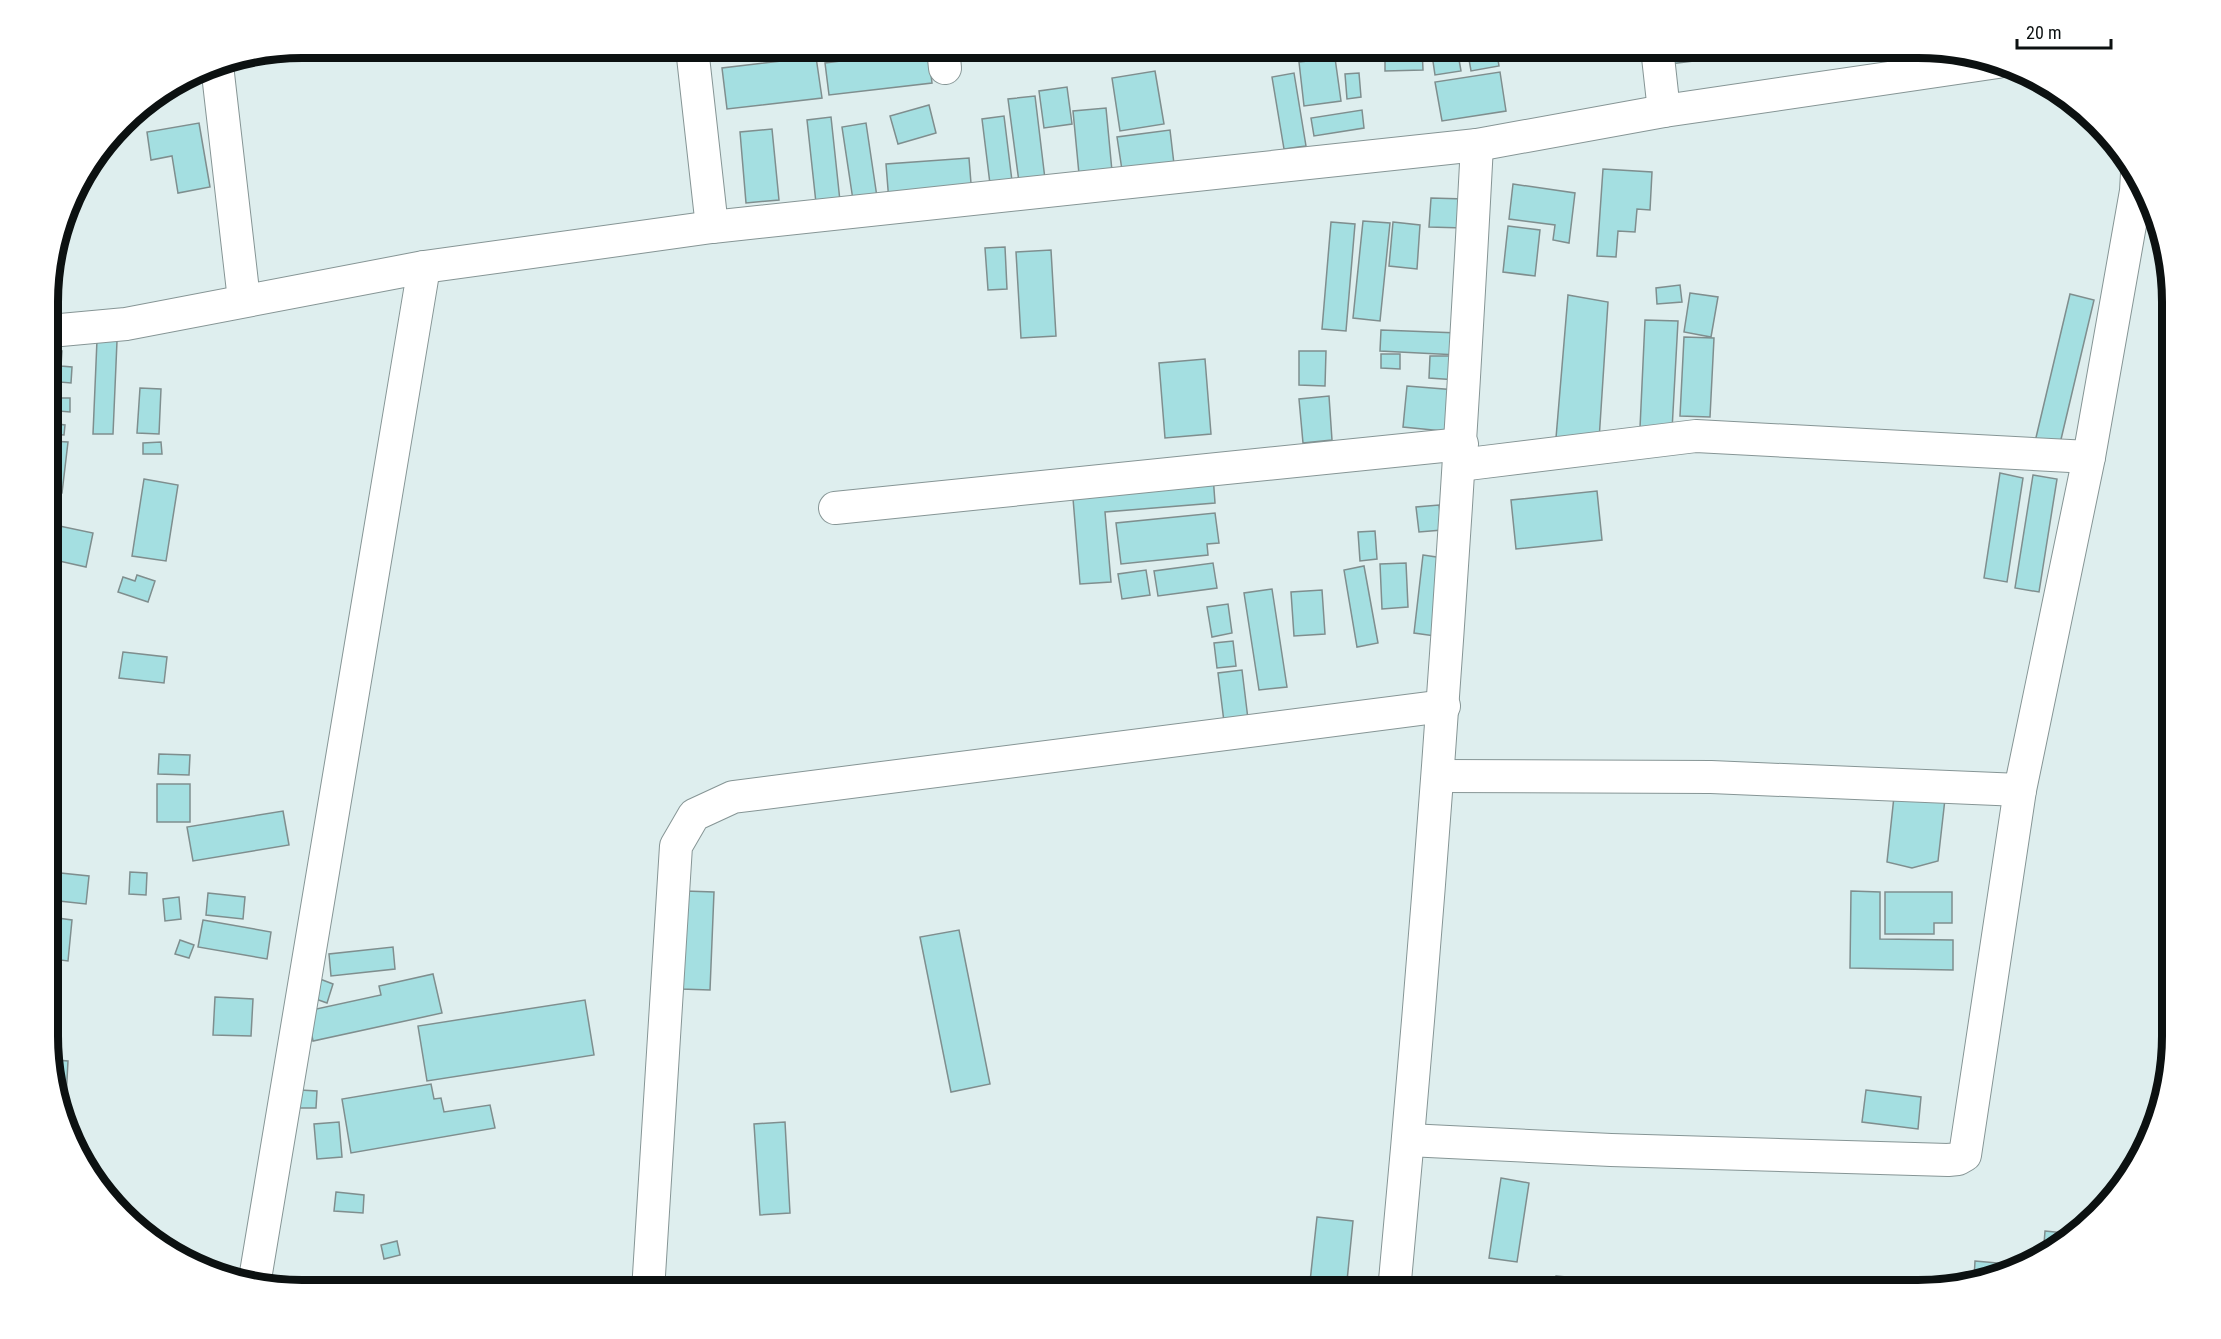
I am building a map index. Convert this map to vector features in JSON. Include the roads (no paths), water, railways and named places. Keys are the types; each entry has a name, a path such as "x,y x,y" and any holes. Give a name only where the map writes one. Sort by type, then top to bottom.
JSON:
{"street":[{"path":"693,58 712,227"},
{"path":"1659,58 1664,111"},
{"path":"58,330 126,324 424,267 712,227 1478,145 1664,111 1975,65"},
{"path":"218,73 244,300"},
{"path":"1395,1280 1444,706 1478,145"},
{"path":"1408,1140 1611,1150 1958,1159 1965,1155 2020,789 2089,457 2136,192"},
{"path":"255,1276 424,267"},
{"path":"835,508 1696,436 2089,457"},
{"path":"649,1280 676,846 694,815 733,797 1444,706"},
{"path":"1438,776 1711,777 2020,789"}]}
